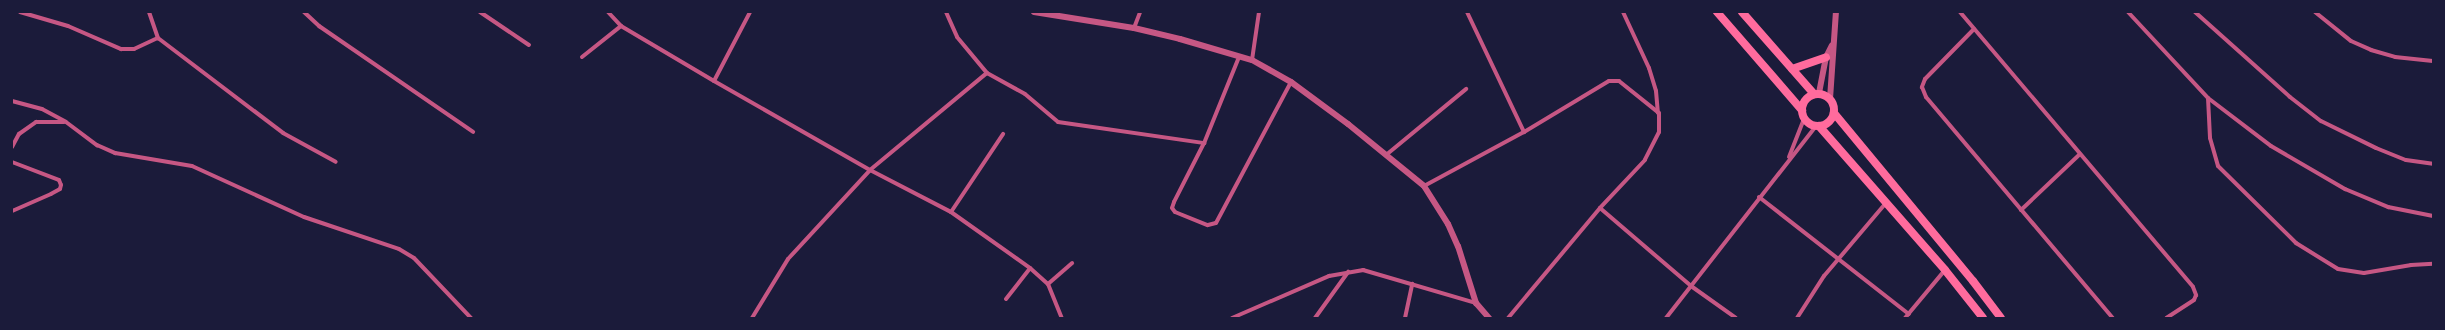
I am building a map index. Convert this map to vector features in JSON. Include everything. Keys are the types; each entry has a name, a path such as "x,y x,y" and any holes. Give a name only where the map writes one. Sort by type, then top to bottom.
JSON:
{"main road":[{"path":"1718,12 1802,110 1804,119 1817,126 1886,202 1945,270 1983,318"},
{"path":"1742,12 1816,94 1830,98 1834,113 1968,275 2001,318"},
{"path":"1792,69 1826,57"},
{"path":"1802,110 1808,97 1816,94"},
{"path":"1817,126 1829,122 1834,113"}],"street":[{"path":"20,12 68,26 121,49 134,49 158,38"},
{"path":"149,12 158,38 283,132 336,162"},
{"path":"304,12 319,26 473,132"},
{"path":"480,12 529,46"},
{"path":"608,12 621,26 714,81 870,170 951,212 1030,268 1048,284 1062,318"},
{"path":"714,81 750,12"},
{"path":"946,12 957,37 987,73 1024,94 1058,122 1204,143"},
{"path":"1034,12 1134,28 1252,60 1290,82 1424,186 1448,224 1458,246 1476,303 1489,318"},
{"path":"1134,28 1140,12"},
{"path":"1252,60 1259,12"},
{"path":"1467,12 1524,132"},
{"path":"1508,318 1600,208 1651,151 1659,132 1656,91 1649,68 1623,12"},
{"path":"1830,98 1832,45 1836,12"},
{"path":"1960,12 2193,287 2196,295 2194,300 2166,318"},
{"path":"2128,12 2208,98 2271,146 2345,189 2388,207 2433,216"},
{"path":"2195,12 2290,97 2321,121 2376,148 2406,160 2433,164"},
{"path":"2315,12 2351,41 2371,50 2394,57 2433,61"},
{"path":"582,57 621,26"},
{"path":"1974,29 1925,79 1922,88 1926,97 2114,318"},
{"path":"1816,94 1826,57 1832,45"},
{"path":"1239,57 1204,143 1172,208 1175,212 1212,225 1235,188 1290,82"},
{"path":"752,318 788,259 870,170 987,73"},
{"path":"1424,186 1524,132 1613,80 1619,81 1658,113"},
{"path":"1386,155 1466,89"},
{"path":"2208,98 2210,138 2218,166 2296,243 2338,269 2364,273 2433,264"},
{"path":"12,101 42,109 66,122 97,145 115,153 192,166 304,217 399,249 414,258 471,318"},
{"path":"1787,161 1804,119"},
{"path":"12,147 19,134 36,122 66,122"},
{"path":"1666,318 1787,161 1817,126"},
{"path":"951,212 1003,134"},
{"path":"2021,210 2080,154"},
{"path":"12,162 59,180 61,185 60,189 51,194 12,211"},
{"path":"1759,197 1909,314"},
{"path":"1797,318 1824,276 1839,260 1886,202"},
{"path":"1600,208 1691,286 1736,318"},
{"path":"1048,284 1072,263"},
{"path":"1006,299 1030,268"},
{"path":"1232,318 1329,276 1363,270 1476,303"},
{"path":"1905,318 1945,270"},
{"path":"1315,318 1348,272"},
{"path":"1405,318 1412,284"}]}
